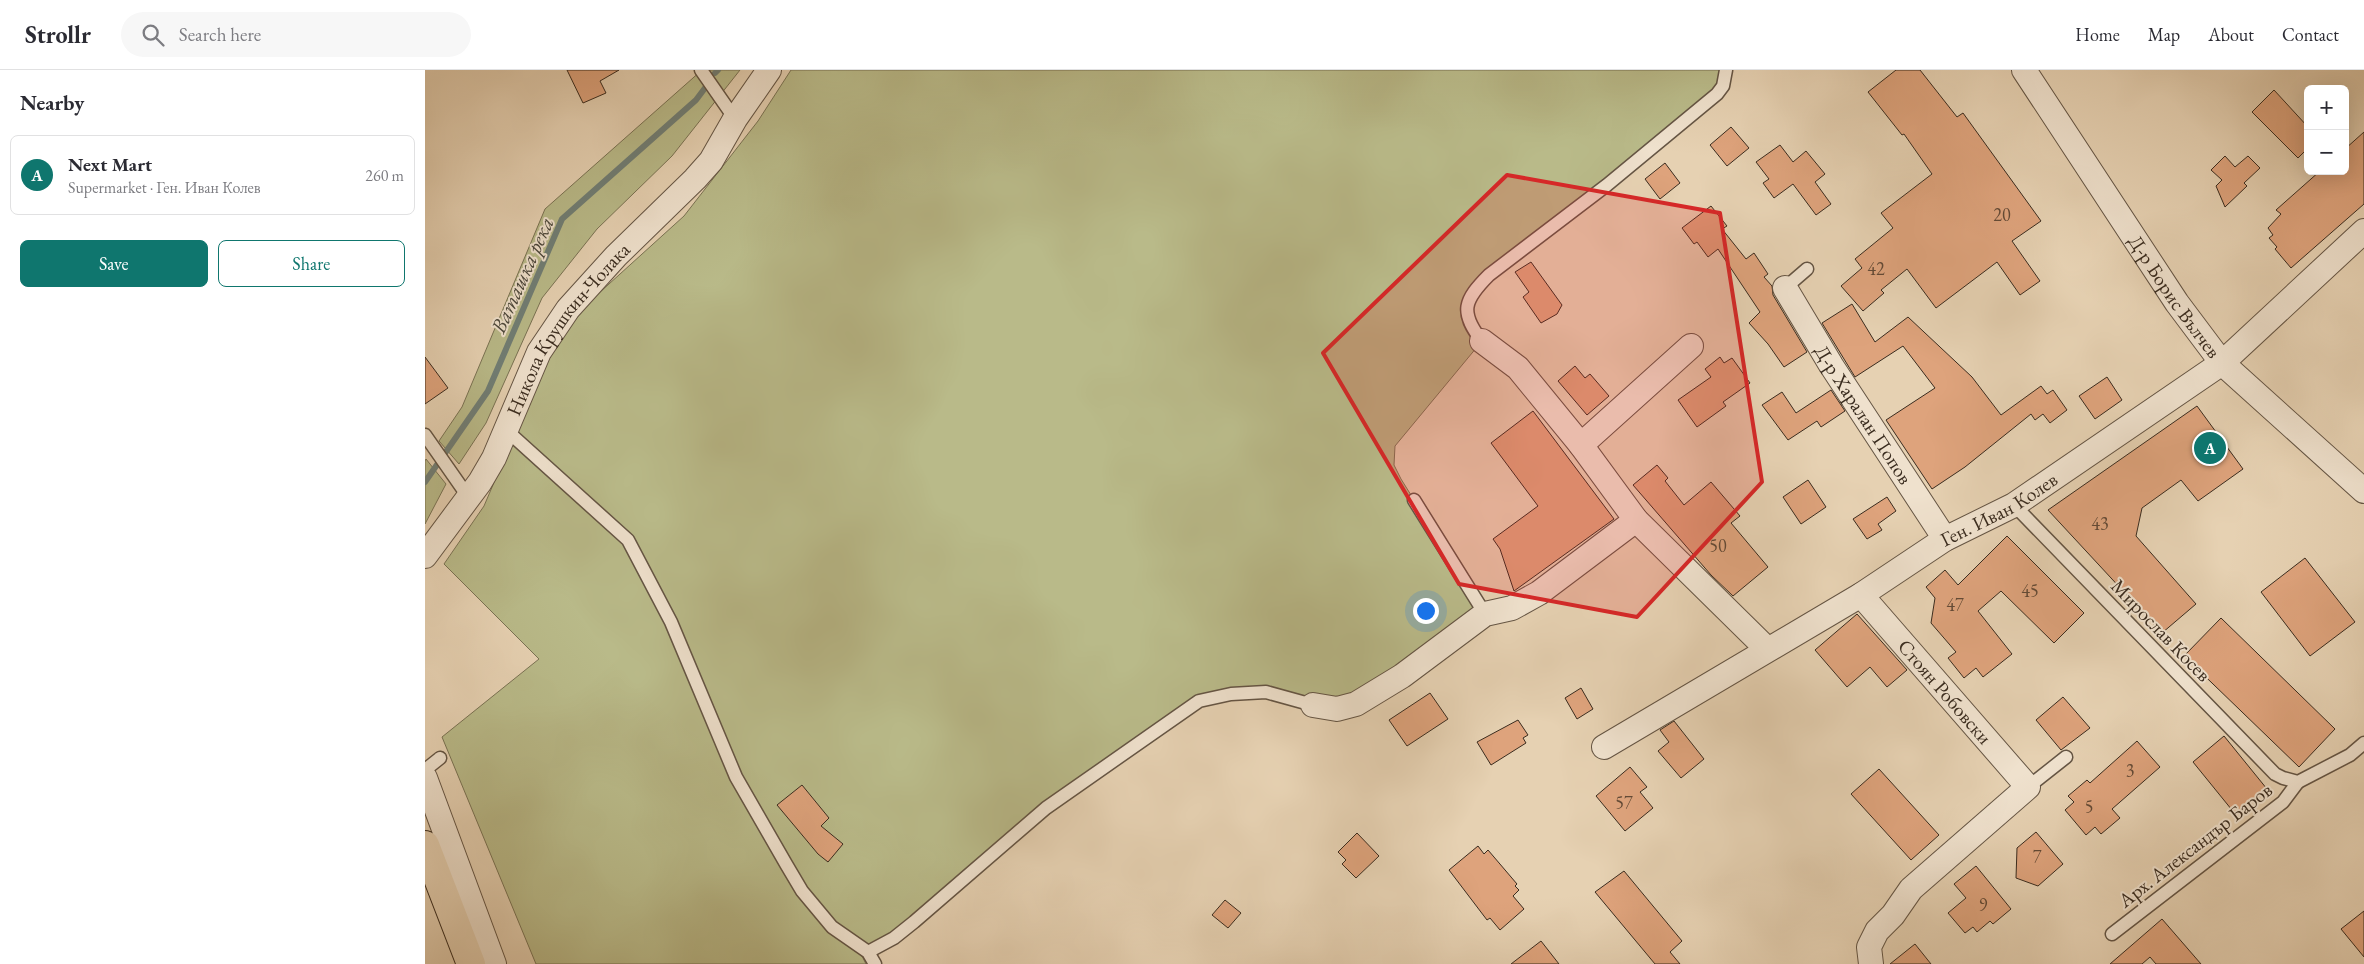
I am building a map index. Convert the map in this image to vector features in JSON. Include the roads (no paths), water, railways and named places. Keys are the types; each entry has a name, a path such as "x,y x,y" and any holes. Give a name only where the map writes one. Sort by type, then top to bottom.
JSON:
{"highway":[{"path":"425,846 471,964"}],"street":[{"name":"Никола Крушкин-Чолака","path":"425,556 469,498 494,458 539,352 568,309 616,256 711,161 735,119 769,70"},
{"name":"Д-р Борис Вълчев","path":"2024,70 2160,278 2222,363 2364,491"},
{"name":"Ген. Иван Колев","path":"1604,747 1861,595 1945,539 2014,505 2222,363 2364,232"},
{"name":"Д-р Харалан Попов","path":"1785,288 1831,365 1945,539"},
{"path":"1482,341 1518,368 1581,445 1636,520 1767,649"},
{"path":"1581,445 1691,346"},
{"path":"1313,705 1337,708 1356,704 1402,676 1485,614 1512,608 1539,593 1636,520"},
{"name":"Стоян Робовски","path":"1861,595 2028,787"},
{"path":"425,778 494,964"},
{"path":"1864,959 1877,931 1893,915 1911,888 2028,787"}],"lane":[{"path":"701,70 735,119"},
{"path":"1482,341 1467,318 1472,292 1489,275 1607,185 1717,94 1723,86 1726,70"},
{"path":"1785,288 1807,269"},
{"path":"505,429 628,540 671,622 736,777 786,864 802,891 832,927 868,952 875,964"},
{"path":"425,435 469,498"},
{"path":"1414,500 1485,614"},
{"name":"Мирослав Косев","path":"2014,505 2275,774 2298,782"},
{"path":"868,952 894,938 914,922 1045,808 1199,701 1231,694 1266,692 1313,705"},
{"path":"2298,782 2350,755 2364,743"},
{"path":"2028,787 2066,757"},
{"path":"425,770 440,758"},
{"name":"Арх. Александър Баров","path":"2113,934 2283,802 2298,782"}],"waterway":[{"name":"Ваташка река","path":"715,73 718,70"},
{"name":"Ваташка река","path":"425,482 488,391 562,219 696,100 705,88"}],"place":[{"name":"Next Mart","path":"2210,448"}]}
